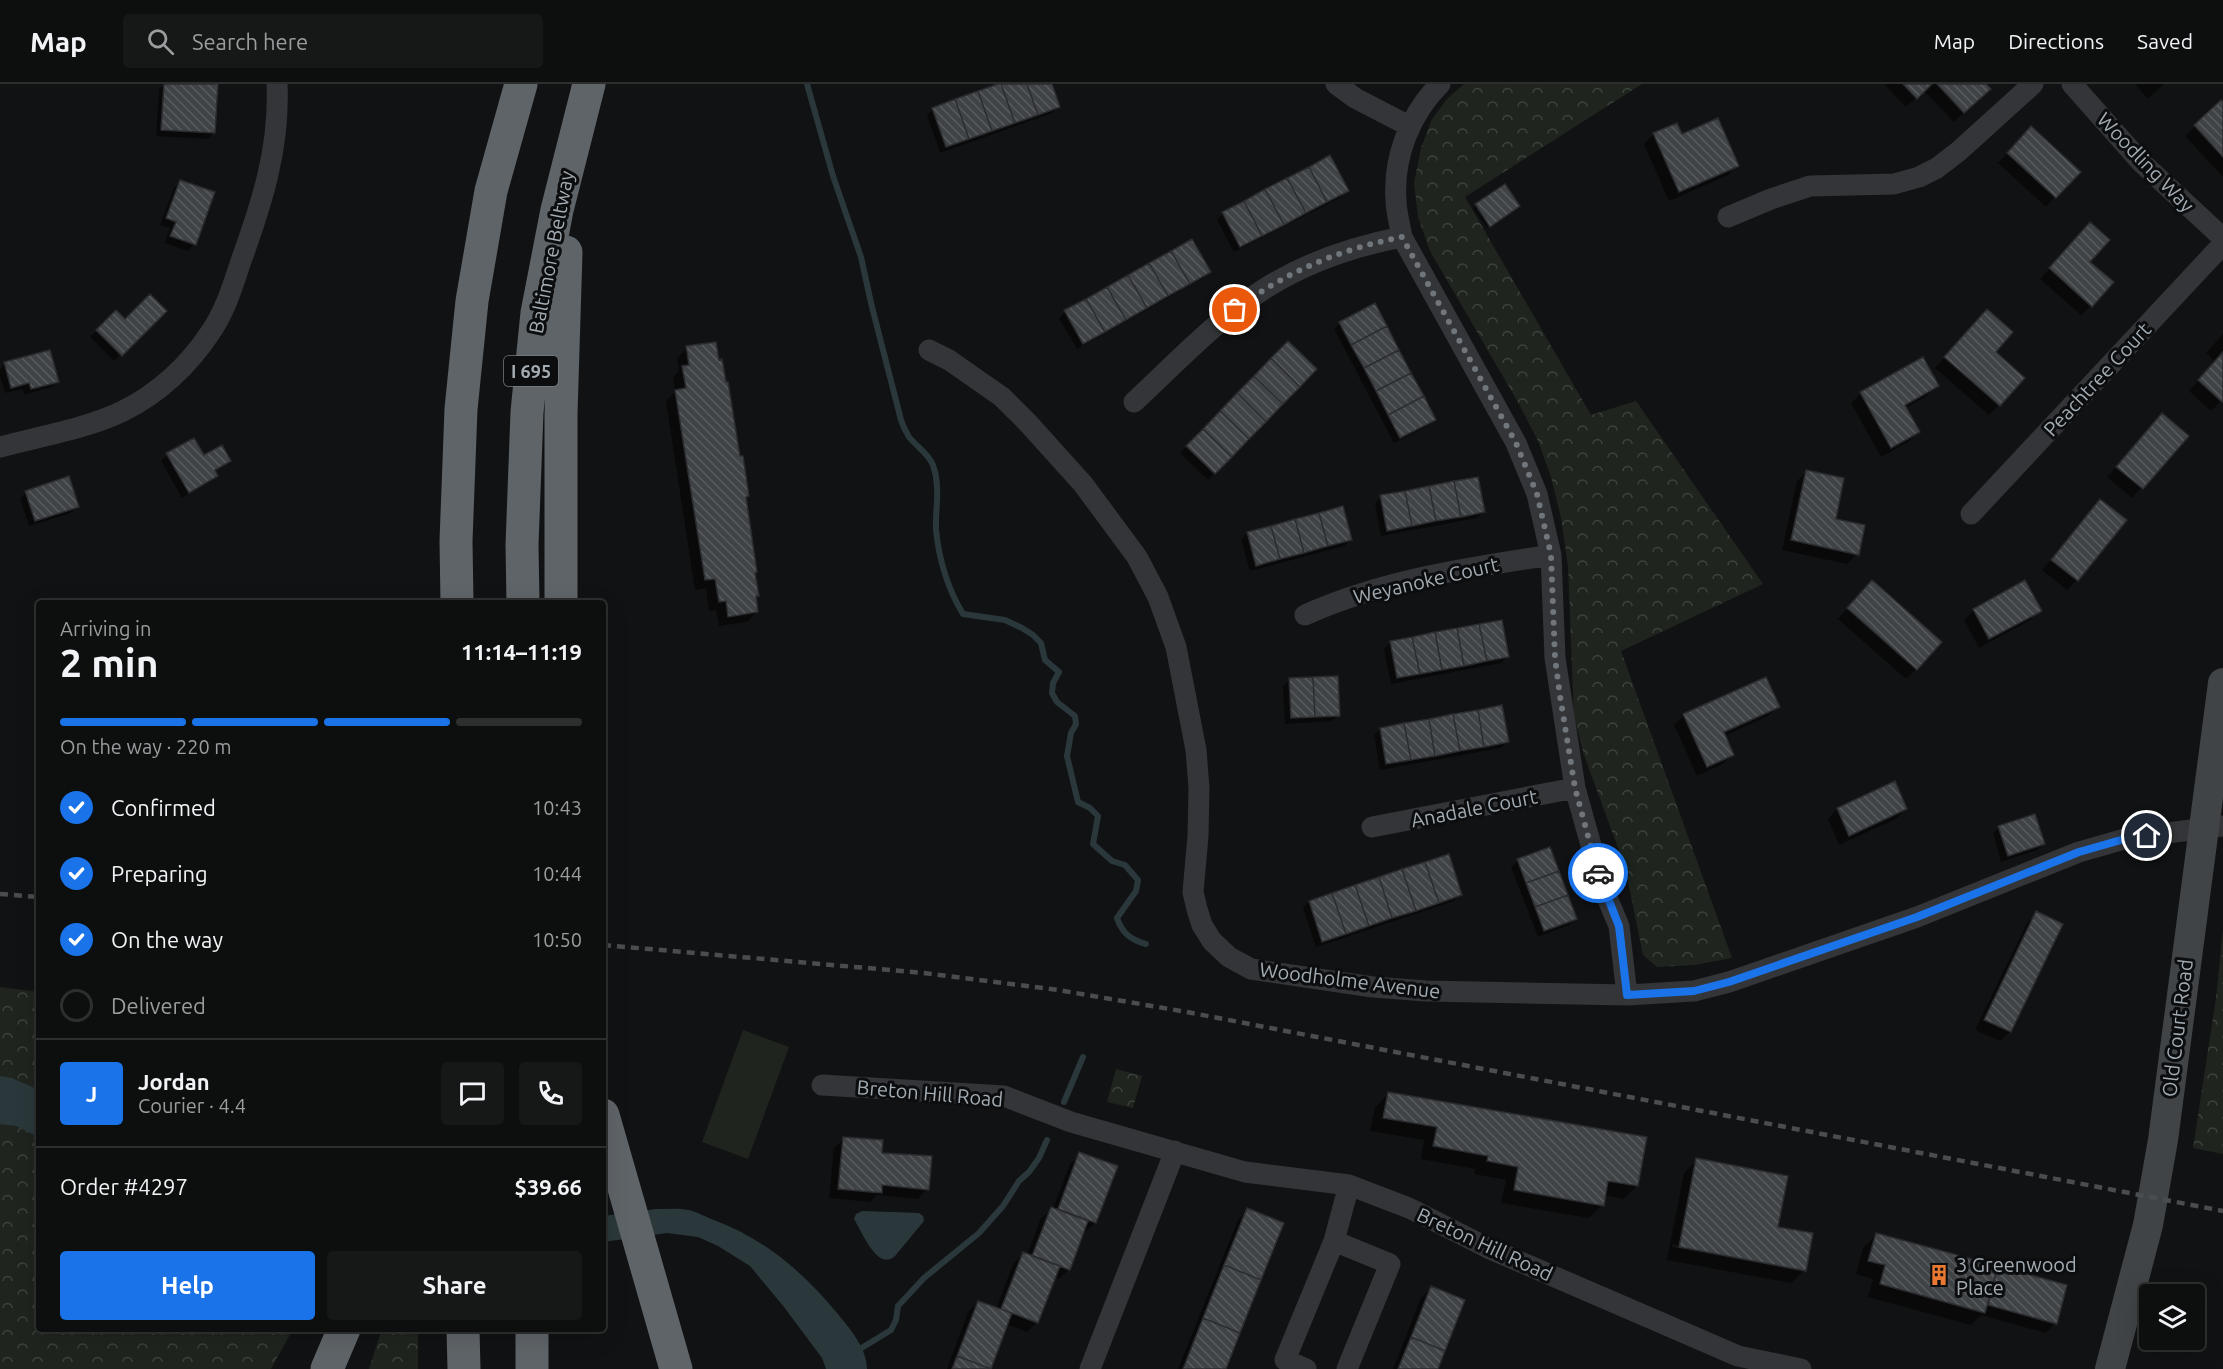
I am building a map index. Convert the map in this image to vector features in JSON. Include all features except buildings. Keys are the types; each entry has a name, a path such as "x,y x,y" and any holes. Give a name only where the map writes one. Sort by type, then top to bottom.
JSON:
{"highway":[{"path":"457,600 456,541 461,409 472,301 491,191 521,84"},
{"name":"Baltimore Beltway","path":"523,600 522,545 527,412 537,313 556,210 589,84"},
{"path":"561,600 563,312 573,142"},
{"path":"449,600 456,541"},
{"path":"606,1126 676,1369"},
{"path":"327,1369 343,1332"},
{"path":"463,1332 464,1369"},
{"path":"532,1332 532,1369"}],"main road":[{"name":"Old Court Road","path":"2110,1369 2145,1236 2155,1183 2213,827 2223,683"}],"street":[{"path":"0,447 122,412 167,381 190,358 211,331 229,296 262,203 277,136 277,84"},
{"path":"1336,84 1355,98 1409,126"},
{"path":"1440,84 1421,104 1409,126 1399,160 1395,184 1402,237 1516,443 1537,494 1551,555 1555,658 1575,788 1603,888 1619,926 1627,995"},
{"path":"1728,217 1810,186 1894,184 1919,177 1937,168 1959,151 2033,84"},
{"name":"Woodling Way","path":"2072,84 2141,162 2223,238"},
{"path":"1134,402 1223,320 1269,286 1333,255 1366,244 1402,237"},
{"name":"Peachtree Court","path":"1971,514 2223,244"},
{"name":"Woodholme Avenue","path":"929,350 948,360 1002,397 1029,423 1111,519 1137,557 1158,597 1176,647 1196,750 1199,788 1198,836 1193,892 1202,925 1212,941 1228,957 1251,969 1373,987 1426,991 1627,995 1694,991 1729,982 1917,917 2079,852 2128,838 2213,827"},
{"name":"Weyanoke Court","path":"1305,615 1341,599 1394,583 1551,555"},
{"name":"Anadale Court","path":"1372,827 1575,788"},
{"name":"Breton Hill Road","path":"822,1085 1004,1096 1071,1122 1245,1172 1349,1185 1409,1208 1488,1248 1738,1356 1789,1368"},
{"path":"1090,1369 1175,1151"},
{"path":"1306,1369 1285,1360 1334,1241 1349,1185"},
{"path":"1334,1241 1390,1263 1347,1369"}],"green space":[{"path":"1464,84 1642,84 1465,197 1591,415 1636,401 1763,584 1621,651 1732,958 1694,965 1657,967 1643,955 1625,867 1584,755 1574,717 1568,566 1561,518 1551,477 1538,441 1430,251 1418,217 1414,183 1421,148 1432,119 1447,99"},
{"path":"2223,929 2223,1154 2193,1148 2216,998"},
{"path":"0,987 36,992 36,1332 291,1332 271,1369 0,1369"},
{"path":"743,1030 789,1047 748,1159 702,1142"},
{"path":"1116,1069 1142,1076 1133,1108 1107,1102"},
{"path":"381,1332 418,1332 418,1369 369,1369"}],"shaded area":[{"path":"0,1076 12,1078 36,1089 36,1136 16,1126 0,1124"},
{"path":"656,1209 689,1210 750,1237 782,1258 824,1298 857,1339 864,1354 867,1369 826,1369 822,1358 750,1266 718,1246 698,1237 667,1233 606,1242 606,1216"},
{"path":"862,1211 919,1213 923,1216 924,1221 889,1260 877,1255 866,1241 854,1219 856,1214"}],"waterway":[{"path":"807,84 833,176 861,257 901,420 909,437 933,465 937,490 937,541 949,584 963,614 1005,620 1022,628 1041,643 1045,660 1059,672 1053,683 1052,693 1057,702 1075,716 1076,724 1071,733 1067,756 1078,802 1090,808 1098,816 1093,844 1112,861 1125,865 1138,880 1136,891 1117,918 1128,935 1146,944"},
{"path":"1064,1102 1083,1057"},
{"path":"855,1352 891,1330 896,1320 898,1306 924,1278 979,1233 1003,1206 1019,1181 1029,1172 1039,1158 1047,1140"}],"railway":[{"path":"0,894 36,897"},
{"path":"606,945 924,973 1058,990 1187,1012 2223,1211"}],"way so far":[{"path":"1235,310 1269,286 1314,263 1366,244 1402,237 1516,443 1537,494 1551,555 1555,658 1560,696 1575,788 1598,873"}],"place":[{"name":"3 Greenwood Place","path":"1939,1275"}],"route":[{"path":"1598,873 1619,926 1627,995 1663,994 1694,991 1729,982 1917,917 2079,852 2128,838 2147,836"}]}
